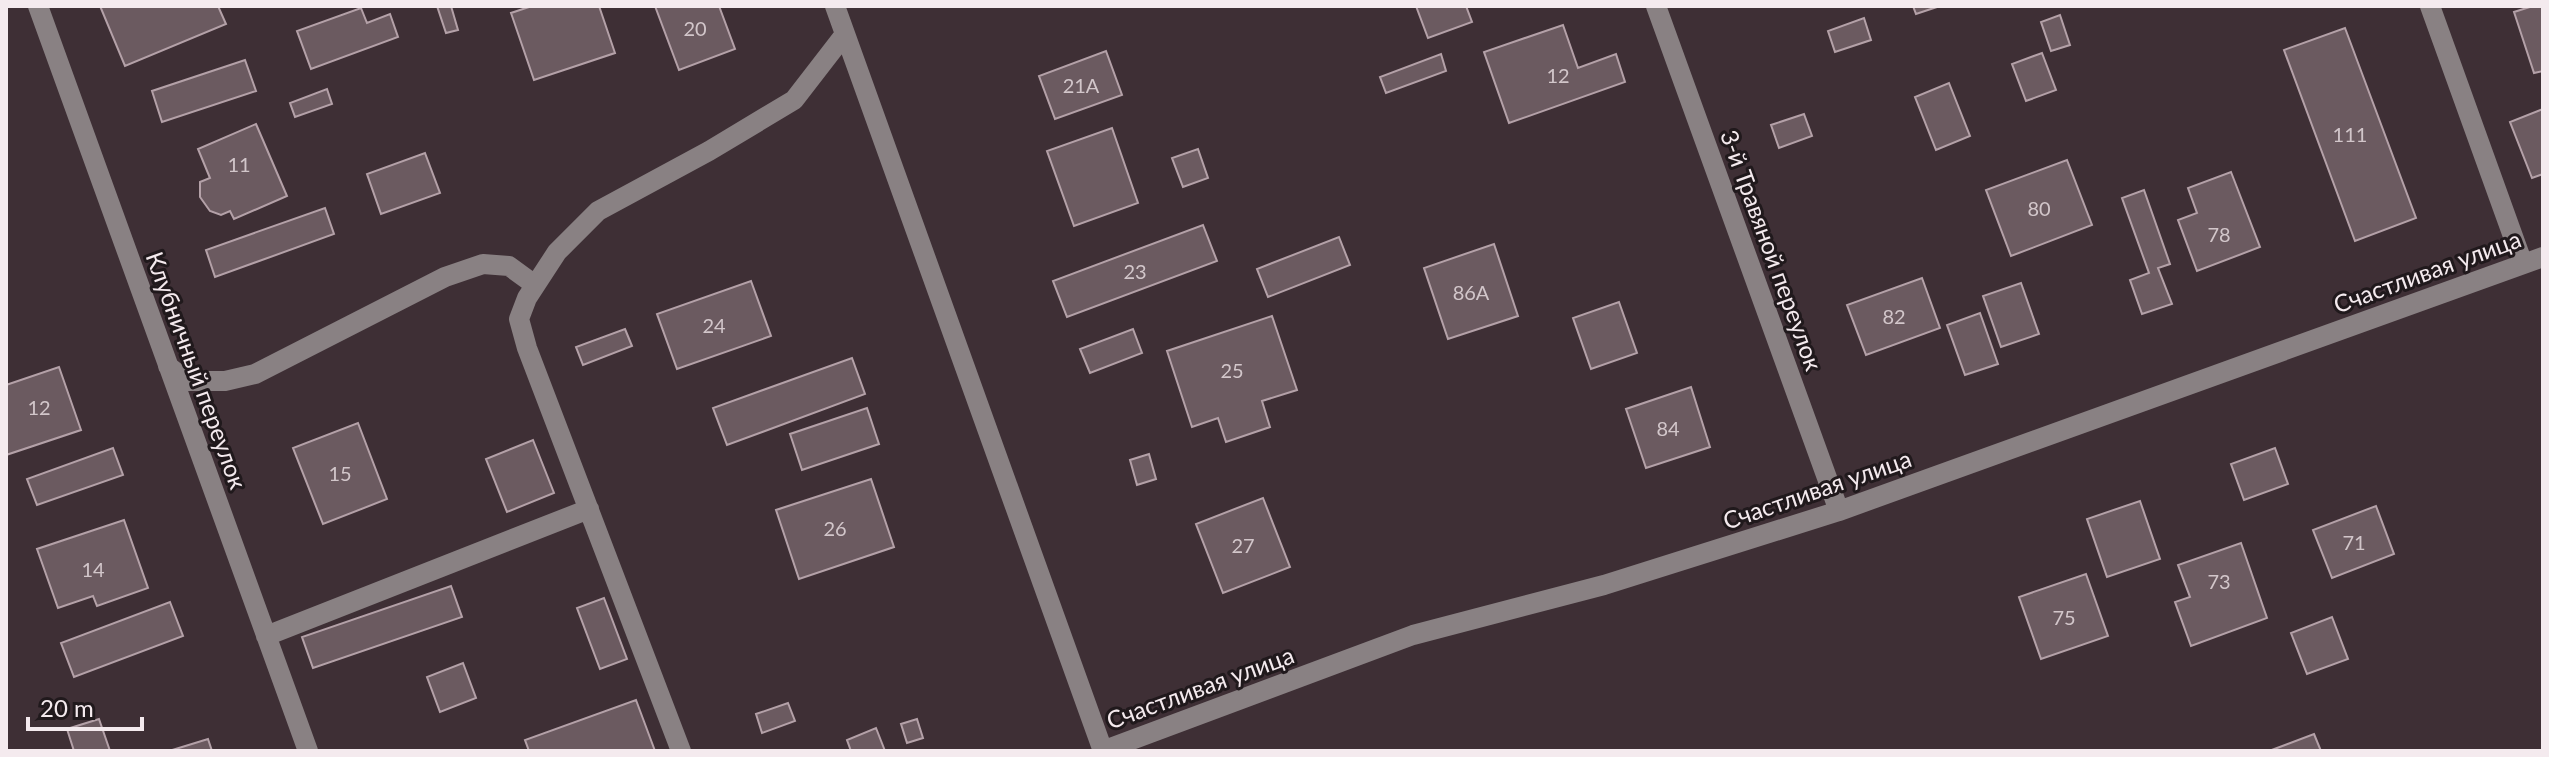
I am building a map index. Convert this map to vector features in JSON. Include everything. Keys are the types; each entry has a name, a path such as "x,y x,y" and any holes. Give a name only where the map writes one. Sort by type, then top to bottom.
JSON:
{"street":[{"name":"Клубничный переулок","path":"38,6 308,751"},
{"path":"835,6 1102,751"},
{"name":"3-й Травяной переулок","path":"1656,6 1839,511"},
{"path":"2430,6 2523,264"},
{"path":"681,751 527,348 519,319 527,298 557,252 598,211 709,151 794,100 845,34"},
{"name":"Счастливая улица","path":"1102,751 1413,635 1604,585 1839,511 2543,257"},
{"path":"168,366 187,381 225,381 255,374 445,277 483,264 509,266 535,285"},
{"path":"266,636 589,509"}],"building":[{"path":"100,6 218,6 226,24 125,66"},
{"path":"437,6 451,6 458,30 446,33"},
{"path":"532,6 599,6 615,53 534,80 511,13"},
{"path":"655,6 719,6 735,49 679,70"},
{"path":"1416,6 1466,6 1472,22 1428,38"},
{"path":"1913,6 1940,6 1916,14"},
{"path":"2543,6 2543,71 2534,73 2514,12"},
{"path":"361,8 367,23 390,14 398,37 311,69 297,31"},
{"path":"2060,15 2070,45 2051,51 2041,22"},
{"path":"1864,18 1871,40 1835,52 1828,31"},
{"path":"1563,25 1578,68 1616,54 1625,82 1509,123 1484,52"},
{"path":"2345,28 2416,218 2355,241 2284,50"},
{"path":"1106,51 1122,95 1055,119 1039,76"},
{"path":"2042,53 2056,90 2026,101 2012,64"},
{"path":"1441,54 1446,71 1386,93 1380,77"},
{"path":"245,60 256,91 162,122 152,91"},
{"path":"1949,83 1970,136 1936,150 1915,97"},
{"path":"327,89 332,104 295,117 290,103"},
{"path":"2543,109 2543,174 2532,178 2510,122"},
{"path":"1804,114 1812,136 1779,148 1771,125"},
{"path":"256,124 287,196 234,219 230,211 221,215 210,211 200,197 200,182 210,178 198,149"},
{"path":"1112,128 1138,203 1074,226 1047,151"},
{"path":"1198,149 1208,178 1183,187 1172,158"},
{"path":"425,153 440,193 381,214 367,174"},
{"path":"2067,160 2092,225 2011,256 1986,190"},
{"path":"2231,172 2260,247 2197,271 2178,220 2197,213 2188,188"},
{"path":"2144,190 2170,264 2158,268 2172,304 2142,314 2130,280 2149,273 2122,198"},
{"path":"325,208 334,234 215,277 206,250"},
{"path":"1203,225 1217,261 1067,317 1053,281"},
{"path":"1339,237 1350,265 1268,297 1257,269"},
{"path":"1494,244 1518,316 1448,339 1424,268"},
{"path":"1922,278 1940,328 1866,355 1847,305"},
{"path":"751,281 771,336 677,369 657,314"},
{"path":"2021,283 2039,334 2001,347 1983,296"},
{"path":"1619,302 1637,353 1591,369 1573,318"},
{"path":"1980,313 1998,364 1965,375 1947,325"},
{"path":"1272,316 1297,390 1262,401 1270,427 1226,442 1218,418 1192,427 1167,351"},
{"path":"625,329 632,346 583,365 576,347"},
{"path":"1133,329 1142,353 1090,373 1080,349"},
{"path":"852,358 865,394 727,445 713,408"},
{"path":"59,367 81,430 6,455 6,385"},
{"path":"1691,387 1710,447 1646,468 1626,409"},
{"path":"867,408 879,444 802,470 790,434"},
{"path":"358,423 387,499 323,524 293,448"},
{"path":"533,440 554,493 507,512 486,459"},
{"path":"113,448 123,475 37,505 27,479"},
{"path":"2275,448 2288,484 2244,500 2231,464"},
{"path":"1149,454 1156,479 1137,485 1130,460"},
{"path":"871,479 894,547 799,579 776,510"},
{"path":"1263,498 1290,567 1223,593 1196,524"},
{"path":"2140,501 2160,559 2107,577 2087,519"},
{"path":"2376,506 2394,554 2332,578 2313,530"},
{"path":"124,520 148,588 97,606 93,596 58,608 37,549"},
{"path":"2241,543 2267,618 2191,646 2175,602 2190,597 2178,565"},
{"path":"2086,574 2108,636 2041,659 2019,597"},
{"path":"451,586 462,617 313,668 302,637"},
{"path":"604,598 627,659 600,669 577,608"},
{"path":"170,602 183,636 74,677 61,643"},
{"path":"2332,617 2348,659 2307,674 2291,633"},
{"path":"463,663 476,698 440,712 427,677"},
{"path":"636,700 655,751 529,751 525,740"},
{"path":"788,703 795,721 762,733 756,714"},
{"path":"99,719 110,751 74,751 67,729"},
{"path":"917,719 923,738 907,743 901,724"},
{"path":"876,728 885,751 851,751 847,740"},
{"path":"2314,734 2321,751 2269,751"},
{"path":"208,739 212,751 169,751"}]}
